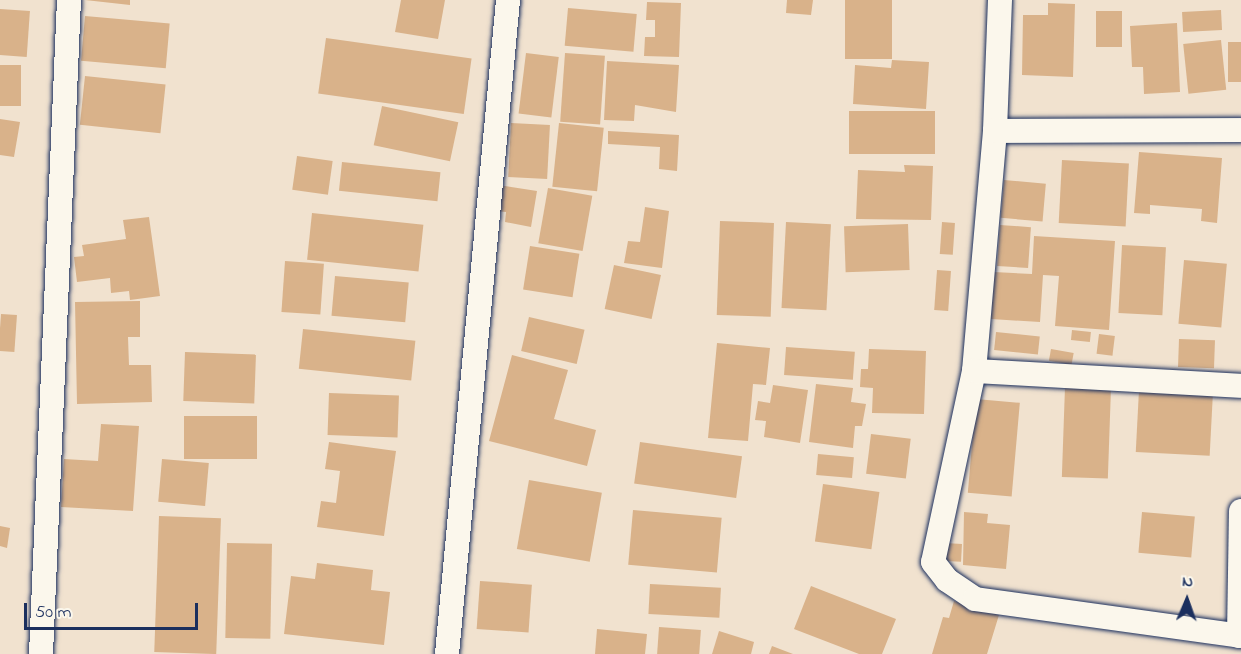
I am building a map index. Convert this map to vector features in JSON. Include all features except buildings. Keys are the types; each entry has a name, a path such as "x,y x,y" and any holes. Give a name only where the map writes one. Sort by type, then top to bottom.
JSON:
{"street":[{"path":"41,654 69,0"},
{"path":"447,654 508,0"},
{"path":"1000,0 995,131 974,371 933,562 947,580 975,599 1240,636 1241,511"},
{"path":"995,131 1241,130"},
{"path":"974,371 1241,386"}]}
